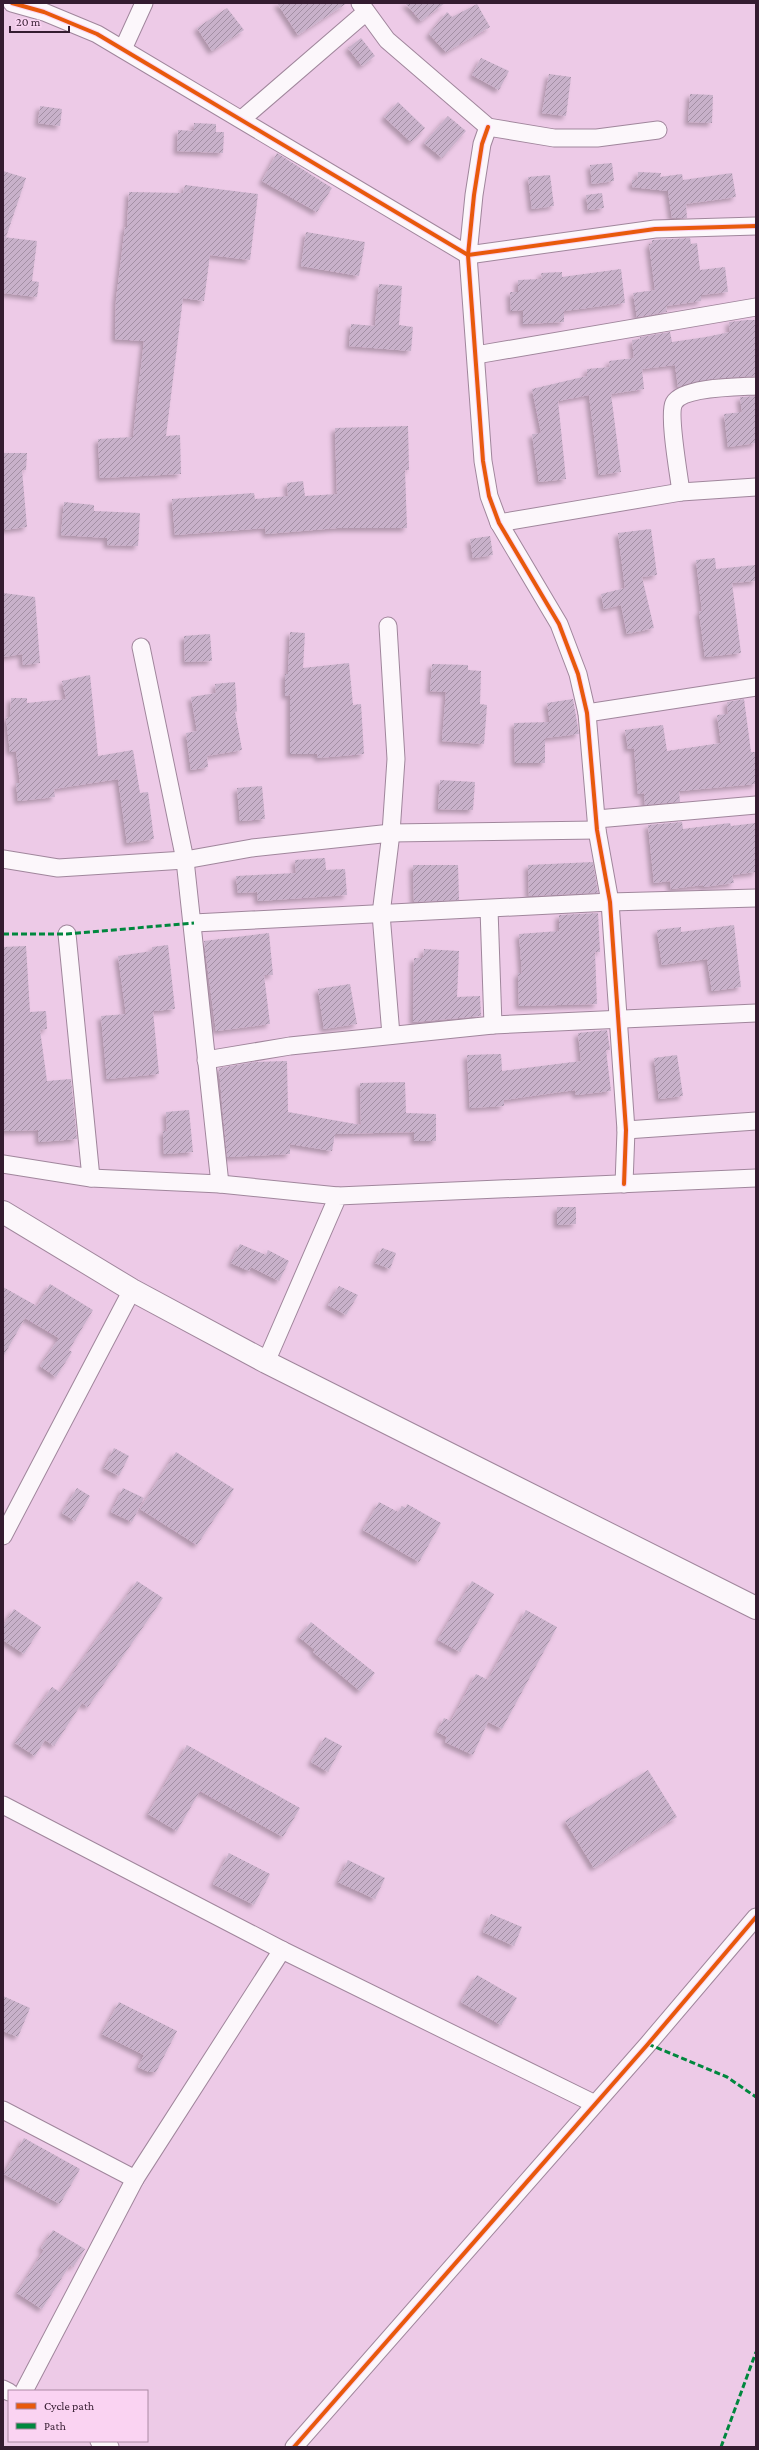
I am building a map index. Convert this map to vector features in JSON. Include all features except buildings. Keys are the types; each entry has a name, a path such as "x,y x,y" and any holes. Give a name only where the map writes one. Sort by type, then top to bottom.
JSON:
{"main road":[{"path":"3,1212 132,1290 266,1362 756,1608"}],"street":[{"path":"12,3 44,12 97,34 468,255 655,229 756,226"},
{"path":"123,49 144,3"},
{"path":"242,119 363,7 387,40 488,127 554,138 597,138 658,130"},
{"path":"488,127 482,144 474,195 468,255 483,461 489,496 499,523 559,624 578,674 587,713 597,824 610,902 626,1130 624,1184"},
{"path":"476,355 756,308"},
{"path":"681,492 672,417 674,403 683,394 724,387 756,386"},
{"path":"499,523 681,492 756,487"},
{"path":"388,626 396,759 391,833 381,914 391,1035"},
{"path":"142,647 185,860 194,923 206,1060 220,1184"},
{"path":"587,713 756,687"},
{"path":"3,859 58,868 185,860 252,848 391,833 597,824 756,805"},
{"path":"194,923 610,902 756,898"},
{"path":"489,909 493,1025"},
{"path":"67,934 91,1178"},
{"path":"206,1060 290,1046 493,1025 618,1021 756,1013"},
{"path":"626,1130 756,1121"},
{"path":"3,1164 91,1178 220,1184 338,1196 756,1178"},
{"path":"266,1362 338,1196"},
{"path":"5,1527 132,1290"},
{"path":"3,1805 282,1950 595,2104"},
{"path":"294,2447 595,2104 756,1917"},
{"path":"25,2390 135,2179 282,1950"},
{"path":"3,2110 135,2179"},
{"path":"101,2442 110,2447"}],"marked path":[{"path":"3,934 67,934 194,923"},
{"path":"648,2044 727,2077 756,2097"},
{"path":"721,2447 756,2352"}],"cycle path":[{"path":"12,3 44,12 97,34 468,255 655,229 756,226"},
{"path":"488,127 482,144 474,195 468,255 483,461 489,496 499,523 559,624 578,674 587,713 597,830 610,902 626,1130 624,1184"},
{"path":"294,2447 648,2044 756,1917"}]}
